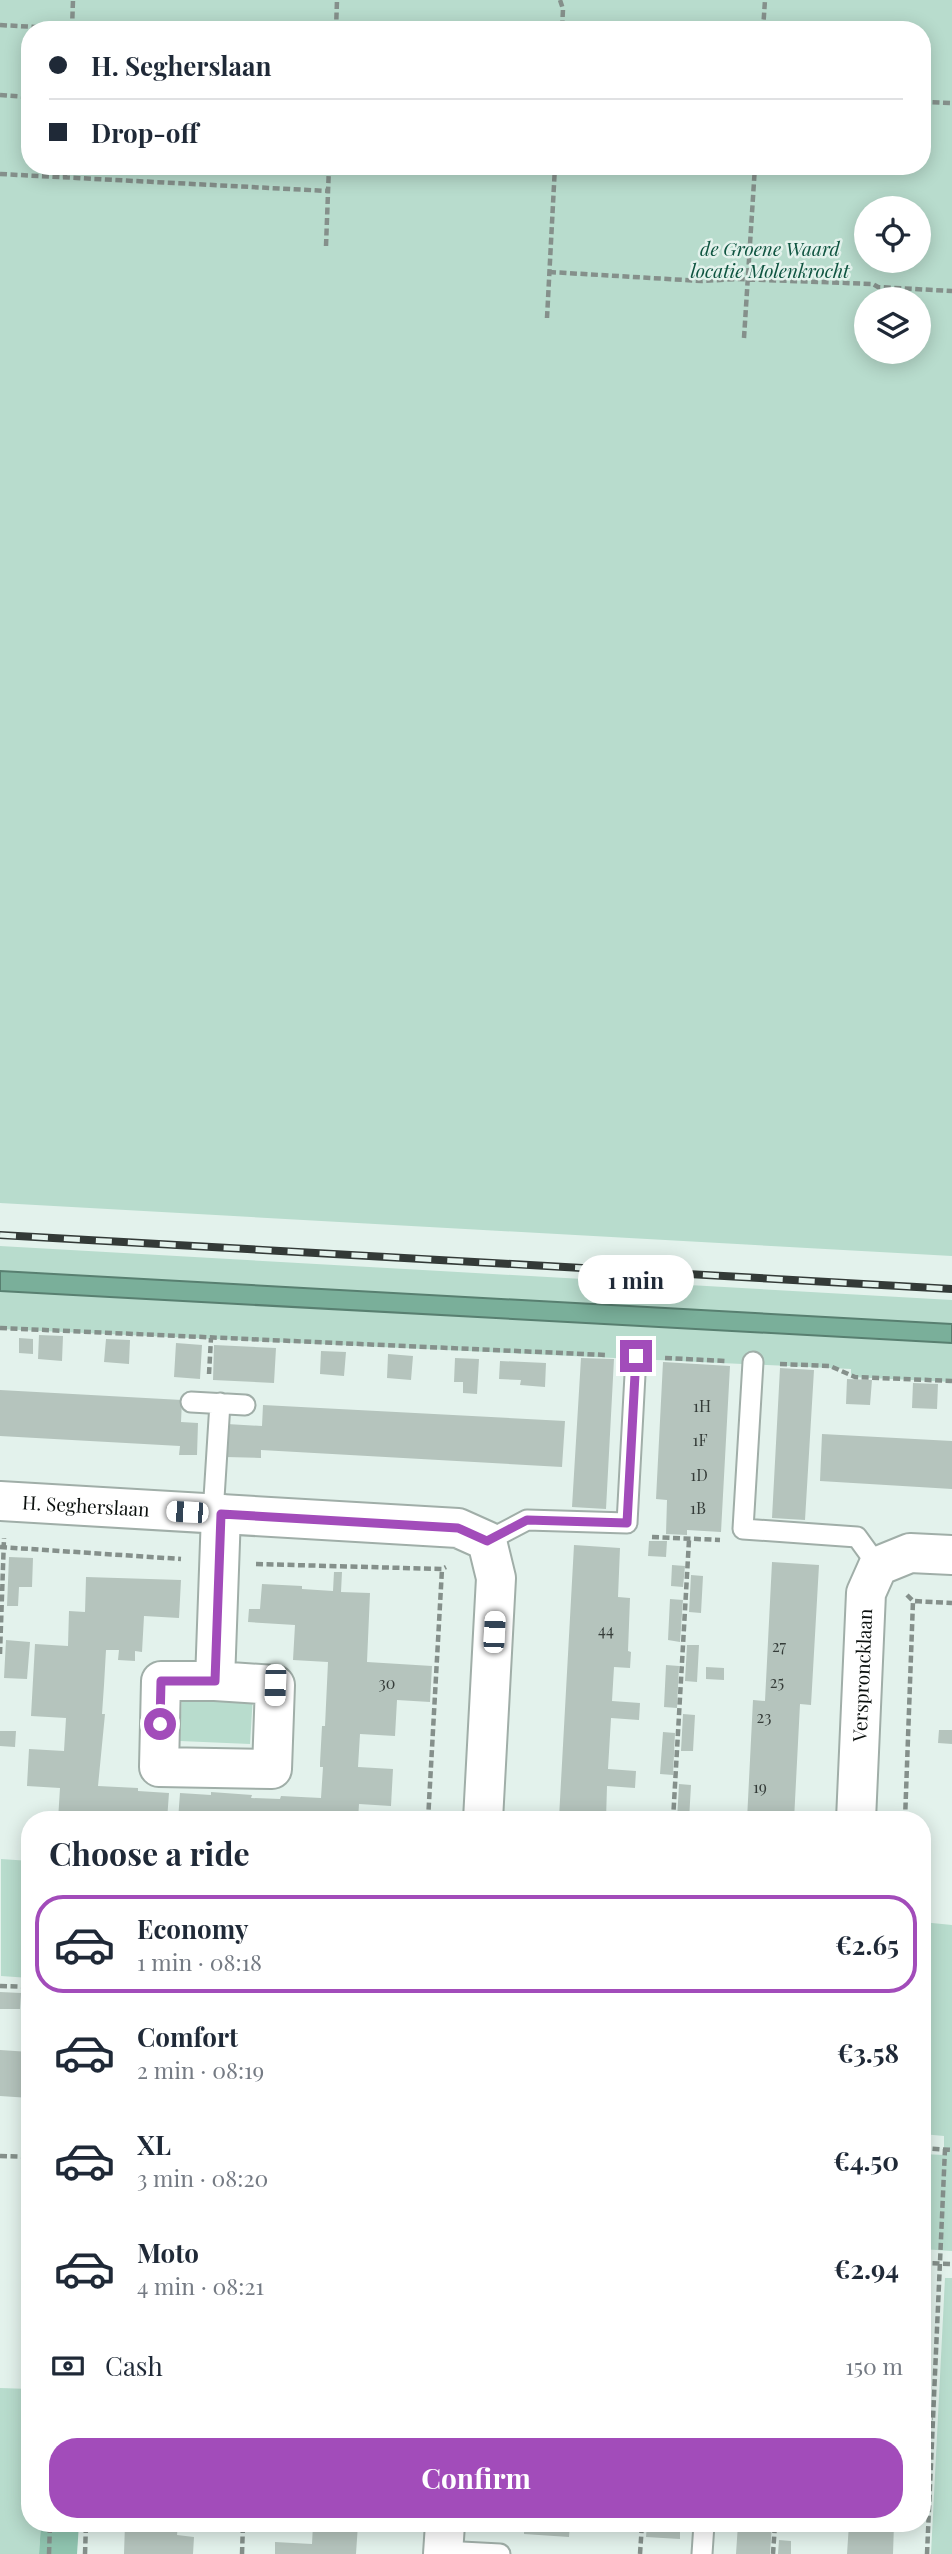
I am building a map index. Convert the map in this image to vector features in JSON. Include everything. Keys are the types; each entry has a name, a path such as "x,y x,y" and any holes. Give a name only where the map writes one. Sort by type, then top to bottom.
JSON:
{"street":[{"name":"H. Segherslaan","path":"3,1502 217,1514 472,1535"},
{"path":"215,1681 217,1514"},
{"path":"472,1535 496,1578 483,1811"},
{"path":"894,1559 952,1555"},
{"name":"Versproncklaan","path":"856,1811 866,1593 894,1559"}],"lane":[{"path":"472,1535 527,1520 627,1523 636,1356"},
{"path":"753,1363 743,1529 857,1537 894,1559"},
{"path":"217,1514 206,1403 246,1405"},
{"path":"702,2554 703,2532"},
{"path":"443,2543 500,2554"}],"path":[{"path":"72,21 73,0"},
{"path":"336,21 337,0"},
{"path":"560,0 562,21"},
{"path":"764,21 765,0"},
{"path":"0,25 21,26"},
{"path":"0,95 21,96"},
{"path":"931,102 952,103"},
{"path":"0,174 328,191"},
{"path":"326,246 329,175"},
{"path":"547,318 554,175"},
{"path":"744,338 754,175"},
{"path":"549,272 702,281 748,279 873,284 878,287 952,291"},
{"path":"0,1328 830,1366 855,1377 952,1381"},
{"path":"206,1403 211,1338"},
{"path":"0,1654 3,1502"},
{"path":"627,1523 643,1536 689,1539 735,1541 743,1529"},
{"path":"674,1811 689,1539"},
{"path":"429,1811 442,1569"},
{"path":"905,1811 913,1601"},
{"path":"0,1986 21,1987"},
{"path":"931,2148 952,2150"},
{"path":"931,2463 945,2149"},
{"path":"0,2156 21,2157"},
{"path":"931,2264 952,2264"},
{"path":"49,2554 50,2532"},
{"path":"85,2554 86,2532"},
{"path":"242,2554 243,2532"},
{"path":"640,2554 641,2532"},
{"path":"773,2554 774,2532"},
{"path":"927,2554 928,2532"}],"green space":[{"name":"de Groene Waard locatie Molenkrocht","path":"0,0 952,0 952,1256 0,1203"},
{"path":"0,1246 952,1300 952,1339 0,1278"},
{"path":"0,1291 952,1343 952,1382 851,1377 851,1369 0,1329"},
{"path":"182,1692 253,1695 250,1744 180,1741"},
{"path":"1,1859 21,1860 21,1977 1,1976"},
{"path":"931,1923 952,1925 952,2251 931,2250 931,2154 944,2155 944,2136 931,2135"},
{"path":"945,2278 952,2278 952,2554 931,2554"},
{"path":"0,2388 21,2389 21,2532 40,2532 39,2554 0,2554"}],"shaded area":[{"path":"0,1271 952,1324 952,1343 0,1291"},
{"path":"40,2532 78,2532 77,2554 39,2554"}],"building":[{"path":"39,1335 63,1336 62,1361 38,1359"},
{"path":"19,1338 33,1339 33,1354 19,1353"},
{"path":"106,1339 130,1340 129,1364 104,1362"},
{"path":"176,1343 202,1345 200,1379 174,1377"},
{"path":"214,1345 276,1348 274,1383 213,1380"},
{"path":"321,1351 346,1352 344,1376 320,1374"},
{"path":"388,1354 413,1356 411,1380 387,1378"},
{"path":"455,1358 479,1359 477,1394 463,1393 463,1382 454,1382"},
{"path":"581,1358 614,1359 606,1509 572,1507"},
{"path":"500,1361 546,1363 545,1387 520,1385 521,1380 499,1379"},
{"path":"663,1362 730,1366 721,1532 687,1530 687,1535 666,1534 667,1500 656,1499"},
{"path":"780,1368 814,1370 805,1520 772,1518"},
{"path":"847,1379 872,1380 870,1405 846,1404"},
{"path":"913,1383 938,1384 937,1409 912,1408"},
{"path":"0,1390 182,1400 181,1422 198,1423 197,1455 179,1455 180,1446 0,1436"},
{"path":"263,1405 565,1421 562,1467 261,1450 261,1458 226,1457 227,1424 262,1426"},
{"path":"822,1434 952,1441 952,1489 820,1481"},
{"path":"649,1541 667,1541 666,1557 648,1556"},
{"path":"574,1545 620,1548 618,1597 630,1598 628,1651 631,1652 630,1668 614,1667 612,1701 640,1703 639,1720 611,1718 608,1769 636,1771 635,1788 607,1786 606,1811 559,1811"},
{"path":"9,1557 33,1558 32,1587 19,1587 18,1606 7,1606"},
{"path":"772,1562 819,1565 811,1705 800,1704 794,1811 747,1811 753,1700 765,1701"},
{"path":"672,1565 685,1566 683,1587 671,1586"},
{"path":"334,1572 342,1572 341,1592 370,1593 367,1662 432,1666 430,1702 397,1700 395,1736 360,1734 358,1767 393,1769 391,1806 359,1804 359,1811 179,1811 180,1793 211,1795 211,1792 252,1795 251,1798 321,1798 323,1767 320,1767 320,1763 328,1662 293,1660 295,1625 248,1622 249,1609 260,1609 262,1584 333,1591"},
{"path":"691,1575 703,1576 701,1613 689,1612"},
{"path":"86,1577 181,1580 179,1618 144,1616 142,1652 135,1651 135,1661 118,1660 119,1650 106,1650 102,1714 105,1714 98,1786 169,1793 168,1811 59,1811 60,1788 27,1786 29,1749 64,1751 66,1718 31,1716 35,1644 68,1646 69,1611 85,1612"},
{"path":"670,1599 683,1600 680,1642 668,1640"},
{"path":"6,1640 30,1642 27,1679 4,1678"},
{"path":"687,1645 699,1645 697,1682 685,1681"},
{"path":"666,1665 679,1666 677,1708 664,1707"},
{"path":"706,1667 724,1668 724,1680 706,1679"},
{"path":"683,1714 695,1715 693,1751 681,1751"},
{"path":"939,1730 952,1730 952,1744 938,1743"},
{"path":"0,1731 16,1731 15,1747 0,1746"},
{"path":"663,1732 675,1733 673,1775 660,1774"},
{"path":"679,1784 691,1785 690,1811 678,1811"},
{"path":"0,1992 21,1993 20,2009 0,2009"},
{"path":"0,2050 21,2051 21,2097 0,2096"},
{"path":"125,2532 177,2532 177,2535 194,2537 193,2554 124,2554"},
{"path":"313,2532 357,2532 356,2554 275,2554 275,2542 312,2544"},
{"path":"524,2532 569,2532 569,2537"},
{"path":"646,2532 680,2532 680,2539 646,2537"},
{"path":"737,2532 771,2532 770,2554 736,2554"},
{"path":"848,2532 894,2532 893,2554 847,2554"},
{"path":"779,2540 791,2541 791,2554 778,2554"}],"railway":[{"path":"0,1235 952,1289"}],"route":[{"path":"160,1724 161,1681 215,1681 221,1514 458,1528 487,1541 527,1520 627,1523 636,1356"}]}
